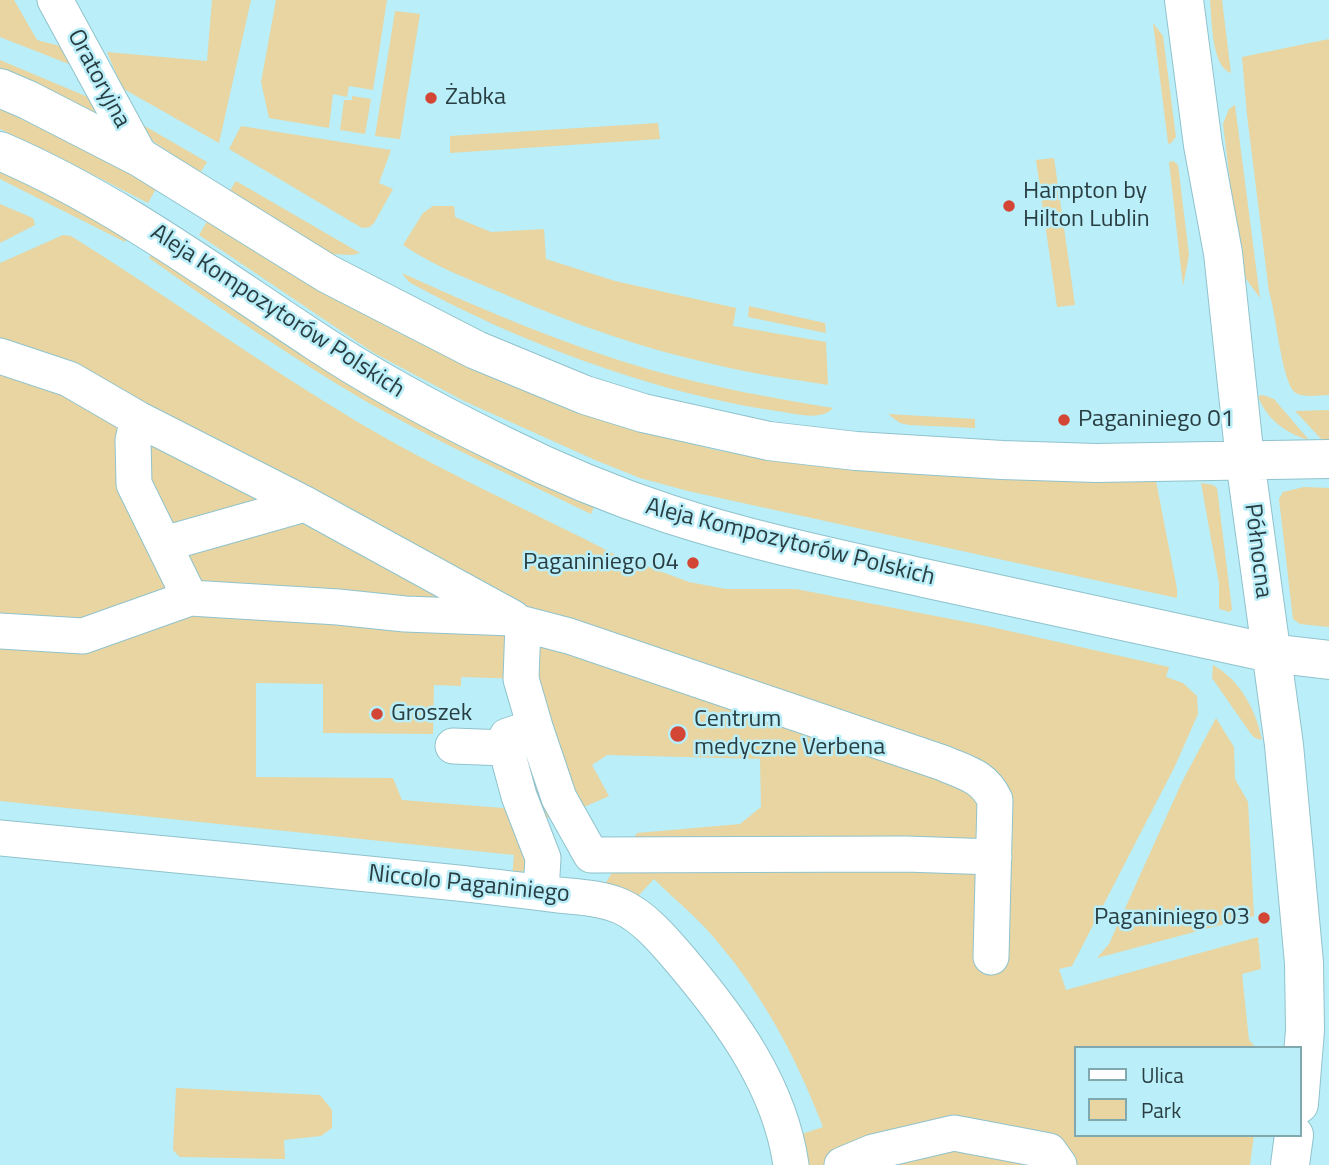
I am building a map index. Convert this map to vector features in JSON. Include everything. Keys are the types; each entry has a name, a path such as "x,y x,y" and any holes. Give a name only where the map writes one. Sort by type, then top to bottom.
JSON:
{"street":[{"name":"Oratoryjna","path":"55,0 141,158"},
{"name":"Północna","path":"1184,0 1203,145 1223,253 1245,460 1284,745 1304,963 1305,1030 1301,1079"},
{"path":"0,88 141,158 328,274 476,350 585,395 643,413 760,439 856,452 1056,462 1329,459"},
{"name":"Aleja Kompozytorów Polskich","path":"0,151 63,180 150,229 316,342 378,380 502,445 583,483 672,516 767,541 1040,604 1270,653 1329,660"},
{"path":"0,356 69,379 138,419 305,503 518,621 943,763 981,779 995,800 990,957"},
{"path":"138,419 133,440 133,480 190,598"},
{"path":"164,544 305,503"},
{"path":"0,631 83,636 190,598 518,621"},
{"path":"518,621 521,679 535,727 559,798 591,855 994,857"},
{"path":"535,727 507,736 506,748 519,796 543,858 541,892"},
{"path":"453,746 506,748"},
{"name":"Niccolo Paganiniego","path":"0,838 541,892 597,900 623,907 654,931 672,950 734,1027 778,1112 786,1135 791,1165"},
{"path":"842,1165 873,1152 954,1133 1049,1151 1059,1165"},
{"path":"1290,1165 1294,1137"}],"green space":[{"path":"0,0 14,0 37,40 68,48 79,68 0,37"},
{"path":"212,0 251,0 219,143 122,88 107,52 207,61"},
{"path":"276,0 387,0 373,90 349,86 347,97 333,94 329,128 269,118 261,82"},
{"path":"1210,0 1222,0 1231,73 1224,69 1216,52"},
{"path":"395,11 420,14 400,139 375,136"},
{"path":"1153,23 1163,36 1176,137 1170,144 1168,143"},
{"path":"1329,39 1329,395 1308,396 1296,393 1287,377 1269,292 1242,57"},
{"path":"0,60 95,100 100,116 0,71"},
{"path":"352,96 371,99 365,134 340,130 344,100 352,100"},
{"path":"1235,105 1260,298 1241,272 1223,124 1229,109"},
{"path":"0,109 157,187 148,203 0,129"},
{"path":"136,121 207,162 200,173 154,142"},
{"path":"658,123 660,139 450,153 450,136"},
{"path":"241,126 391,150 379,183 393,189 374,223 370,227 362,228 229,149"},
{"path":"1054,158 1075,305 1057,307 1036,160"},
{"path":"1173,161 1178,165 1189,255 1183,286 1169,162"},
{"path":"0,166 131,232 125,242 0,179"},
{"path":"236,181 360,253 331,254 229,192"},
{"path":"0,204 33,218 35,225 0,243"},
{"path":"433,206 454,206 455,217 491,232 544,229 546,259 615,281 736,308 733,326 826,342 828,385 690,359 609,335 556,316 452,272 403,245 423,213"},
{"path":"208,220 327,293 399,333 496,377 660,435 715,450 771,459 945,475 1156,481 1177,598 688,491 640,478 464,401 374,353 199,235"},
{"path":"63,235 71,236 284,376 387,439 616,555 689,582 726,589 796,589 987,626 1169,667 1166,677 1183,683 1197,696 1198,714 1175,766 1072,966 1059,969 1066,990 1258,937 1261,969 1242,974 1249,1040 1254,1046 1074,1046 1074,1137 1254,1137 1250,1165 807,1165 808,1156 802,1134 823,1127 790,1052 750,984 709,932 654,879 638,896 605,884 637,833 740,824 761,807 760,759 607,755 592,765 609,796 568,814 531,821 506,748 534,727 521,679 461,677 461,686 434,685 433,734 323,733 323,684 256,683 256,777 393,778 402,800 515,809 528,852 525,870 512,877 514,855 0,801 0,263"},
{"path":"154,250 594,507 591,514 422,432 367,402 256,332 149,258"},
{"path":"402,273 587,350 719,387 833,408 821,415 799,415 731,403 636,378 494,325 409,282"},
{"path":"749,306 825,323 826,333 748,317"},
{"path":"1258,396 1274,399 1309,440 1285,430 1272,418"},
{"path":"1329,410 1329,440 1323,441 1295,411"},
{"path":"888,414 975,419 975,428 909,425 900,423"},
{"path":"1201,483 1217,488 1232,609 1230,612 1219,609 1219,583"},
{"path":"1304,487 1329,488 1329,627 1300,624 1293,619 1279,499 1283,492"},
{"path":"1213,665 1239,687 1256,718 1262,740 1251,734 1212,678"},
{"path":"1216,718 1234,747 1235,779 1248,802 1254,916 1097,958 1109,944 1182,782"},
{"path":"176,1088 320,1095 332,1110 332,1128 321,1136 284,1140 285,1159 180,1157 173,1150"}],"place":[{"name":"Żabka","path":"431,98"},
{"name":"Hampton by Hilton Lublin","path":"1009,206"},
{"name":"Paganiniego 01","path":"1064,420"},
{"name":"Paganiniego 04","path":"693,563"},
{"name":"Groszek","path":"377,714"},
{"name":"Centrum medyczne Verbena","path":"678,734"},
{"name":"Paganiniego 03","path":"1264,918"}]}
